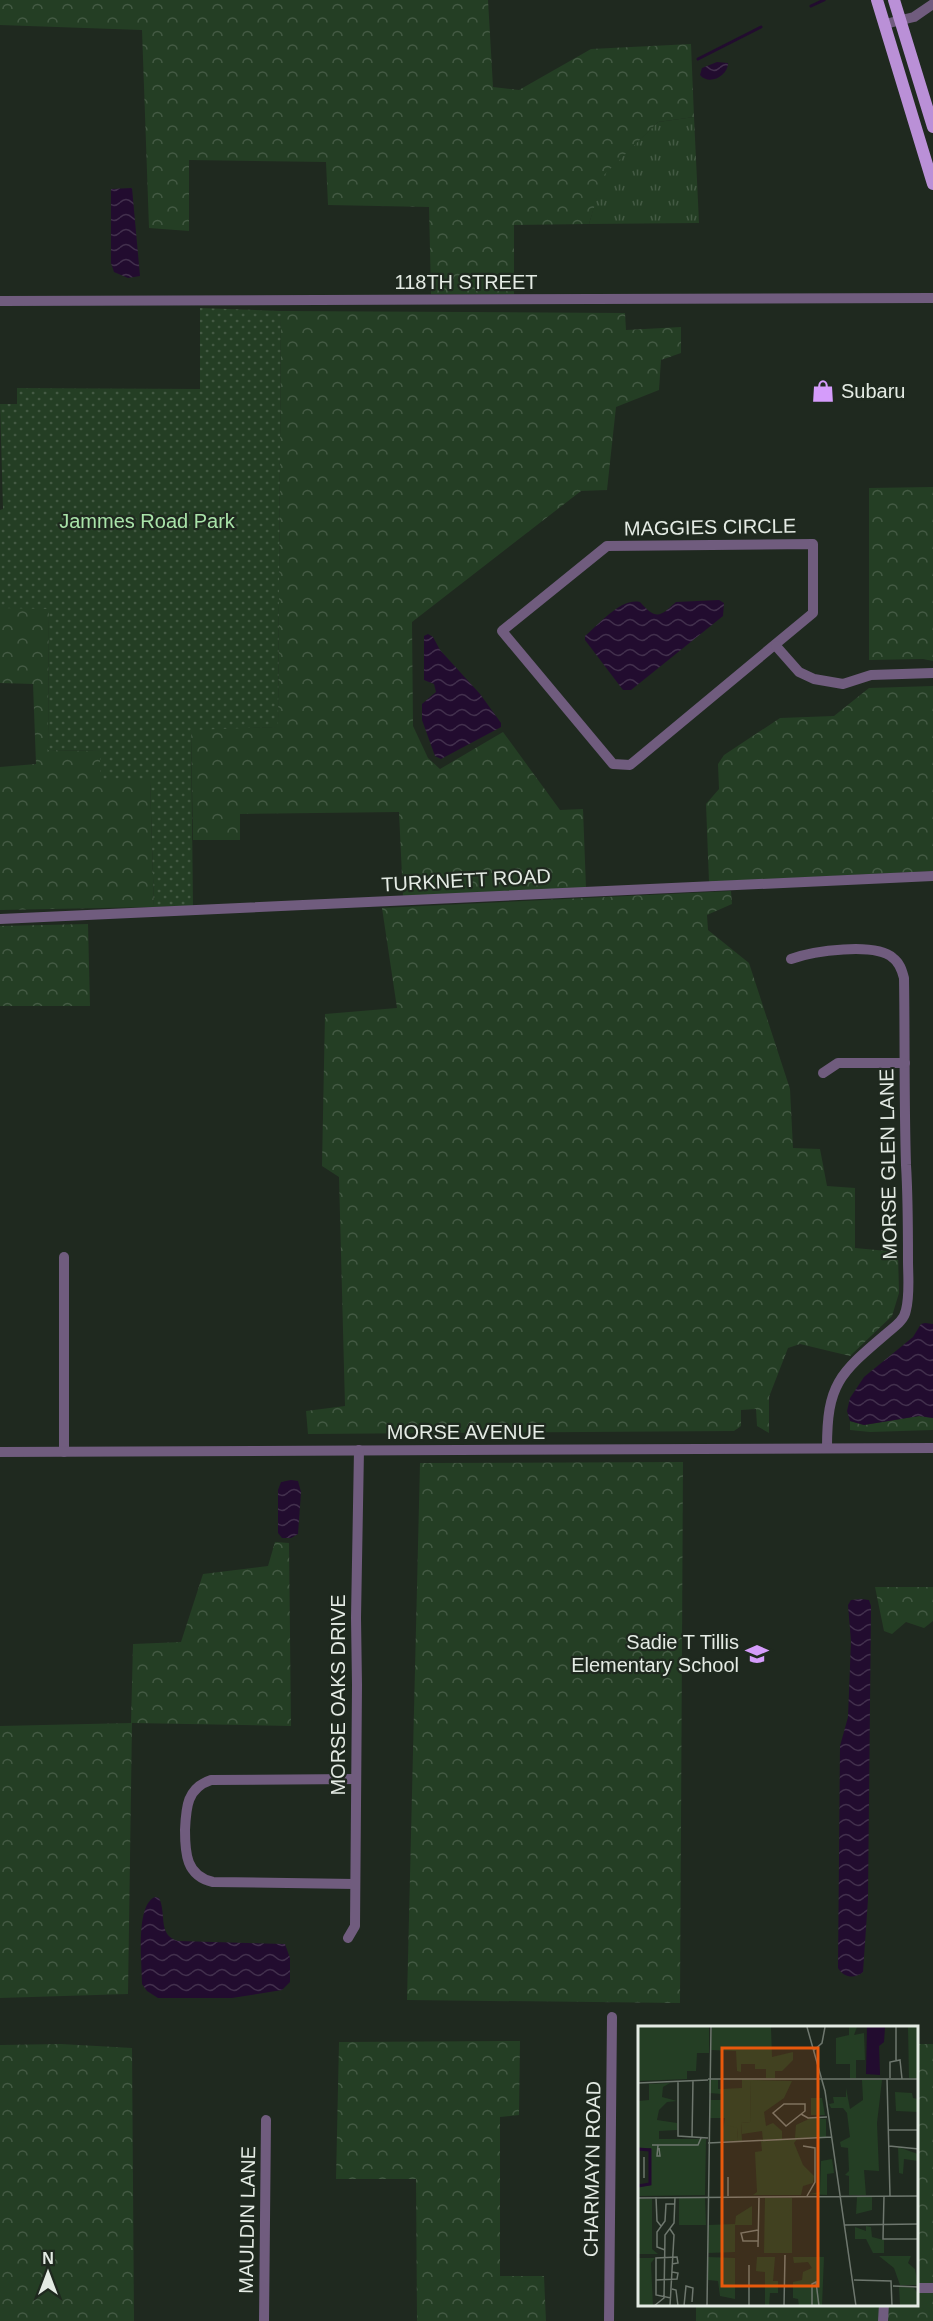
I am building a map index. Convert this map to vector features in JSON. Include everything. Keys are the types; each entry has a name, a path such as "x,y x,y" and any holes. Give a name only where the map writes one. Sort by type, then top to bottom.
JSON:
{"main road":[{"path":"878,0 930,160 933,184"},
{"path":"894,0 933,127"}],"street":[{"path":"885,24 914,17 933,4"},
{"name":"118TH STREET","path":"0,301 933,298"},
{"name":"MAGGIES CIRCLE","path":"813,544 813,613 776,646 630,765 622,766 613,765 502,631 607,546 813,544"},
{"path":"776,646 793,668 814,679 843,684 871,675 933,673"},
{"name":"TURKNETT ROAD","path":"0,919 933,876"},
{"name":"MORSE GLEN LANE","path":"791,958 808,952 871,949 882,951 894,958 901,966 904,978 908,1230 906,1313 899,1323 842,1374 834,1391 829,1413 827,1448"},
{"path":"823,1073 838,1063 905,1063"},
{"path":"64,1257 64,1452"},
{"name":"MORSE AVENUE","path":"0,1452 933,1448"},
{"name":"MORSE OAKS DRIVE","path":"348,1938 355,1926 359,1450"},
{"path":"355,1884 213,1882 193,1871 185,1852 186,1803 192,1793 205,1782 217,1779 356,1779"},
{"name":"CHARMAYN ROAD","path":"609,2321 612,2017"},
{"name":"MAULDIN LANE","path":"264,2321 266,2120"},
{"path":"918,2288 933,2289"},
{"path":"883,2321 884,2306"}],"green space":[{"path":"0,0 488,0 493,87 519,90 591,49 691,44 694,117 658,122 604,175 589,224 514,225 514,294 431,294 429,207 328,205 326,162 189,160 189,231 149,228 142,30 0,25"},
{"path":"694,117 699,223 589,224 603,175 658,122"},
{"name":"Jammes Road Park","path":"200,308 281,311 278,727 191,730 193,906 154,907 150,781 100,781 100,751 48,750 49,609 0,608 0,510 3,509 0,404 17,404 17,388 200,389"},
{"path":"281,311 625,313 626,330 681,327 681,353 661,360 659,390 616,407 607,490 581,491 412,622 413,726 428,758 440,769 503,732 560,810 583,809 586,888 403,897 399,812 240,814 240,840 193,840 191,729 278,727"},
{"path":"933,487 933,661 923,659 869,660 869,488"},
{"path":"0,608 49,608 48,750 100,751 101,781 150,781 154,907 0,910 0,767 36,764 33,684 0,683"},
{"path":"933,686 933,871 709,882 706,804 719,789 718,764 724,755 780,718 834,716 869,688"},
{"path":"731,891 732,904 707,915 708,930 749,963 790,1089 793,1148 820,1149 827,1186 855,1188 855,1248 898,1252 899,1293 892,1316 850,1356 800,1344 788,1348 769,1397 769,1433 757,1426 756,1409 741,1410 741,1426 734,1431 308,1434 306,1411 345,1406 339,1177 322,1166 325,1014 397,1008 382,908"},
{"path":"88,924 90,1006 0,1006 0,926"},
{"path":"919,1416 933,1418 933,1430 870,1432 850,1430 850,1421 864,1425"},
{"path":"683,1462 680,2003 407,2000 420,1463"},
{"path":"275,1542 289,1543 291,1726 132,1723 128,1994 0,1998 0,1726 131,1723 133,1644 181,1642 203,1574 268,1566"},
{"path":"875,1587 933,1587 933,1621 924,1628 906,1622 892,1634 884,1631"},
{"path":"520,2041 519,2115 500,2117 500,2276 544,2276 546,2321 417,2321 416,2179 336,2179 339,2042"},
{"path":"61,2044 132,2048 134,2321 0,2321 0,2045"},
{"path":"918,2044 933,2044 933,2321 696,2321 696,2306 918,2306"}],"water":[{"path":"717,62 728,63 722,75 708,80 700,75 702,68"},
{"path":"132,188 140,276 128,278 114,272 111,263 111,189"},
{"path":"719,600 724,603 723,616 631,690 623,690 585,640 585,636 625,604 640,602 650,612 658,614 666,611 676,602"},
{"path":"428,634 433,637 440,650 480,694 501,723 501,727 441,759 435,756 422,720 422,704 436,692 434,684 424,680 424,636"},
{"path":"921,1324 933,1324 933,1418 919,1416 864,1425 850,1421 847,1411 850,1398 864,1377 913,1337"},
{"path":"298,1481 301,1492 298,1534 291,1538 282,1538 278,1533 278,1490 281,1482"},
{"path":"851,1600 869,1600 871,1606 868,1899 863,1972 857,1976 850,1976 843,1974 838,1968 840,1746 848,1717 851,1641 848,1605"},
{"path":"155,1897 159,1898 161,1904 167,1934 178,1941 285,1944 290,1958 290,1982 282,1990 232,1998 158,1998 147,1991 142,1984 141,1963 142,1923 149,1902"}],"waterway":[{"path":"811,6 824,0"},
{"path":"698,59 761,27"}],"place":[{"name":"Subaru","path":"823,391"},
{"name":"Sadie T Tillis Elementary School","path":"757,1654"}]}
